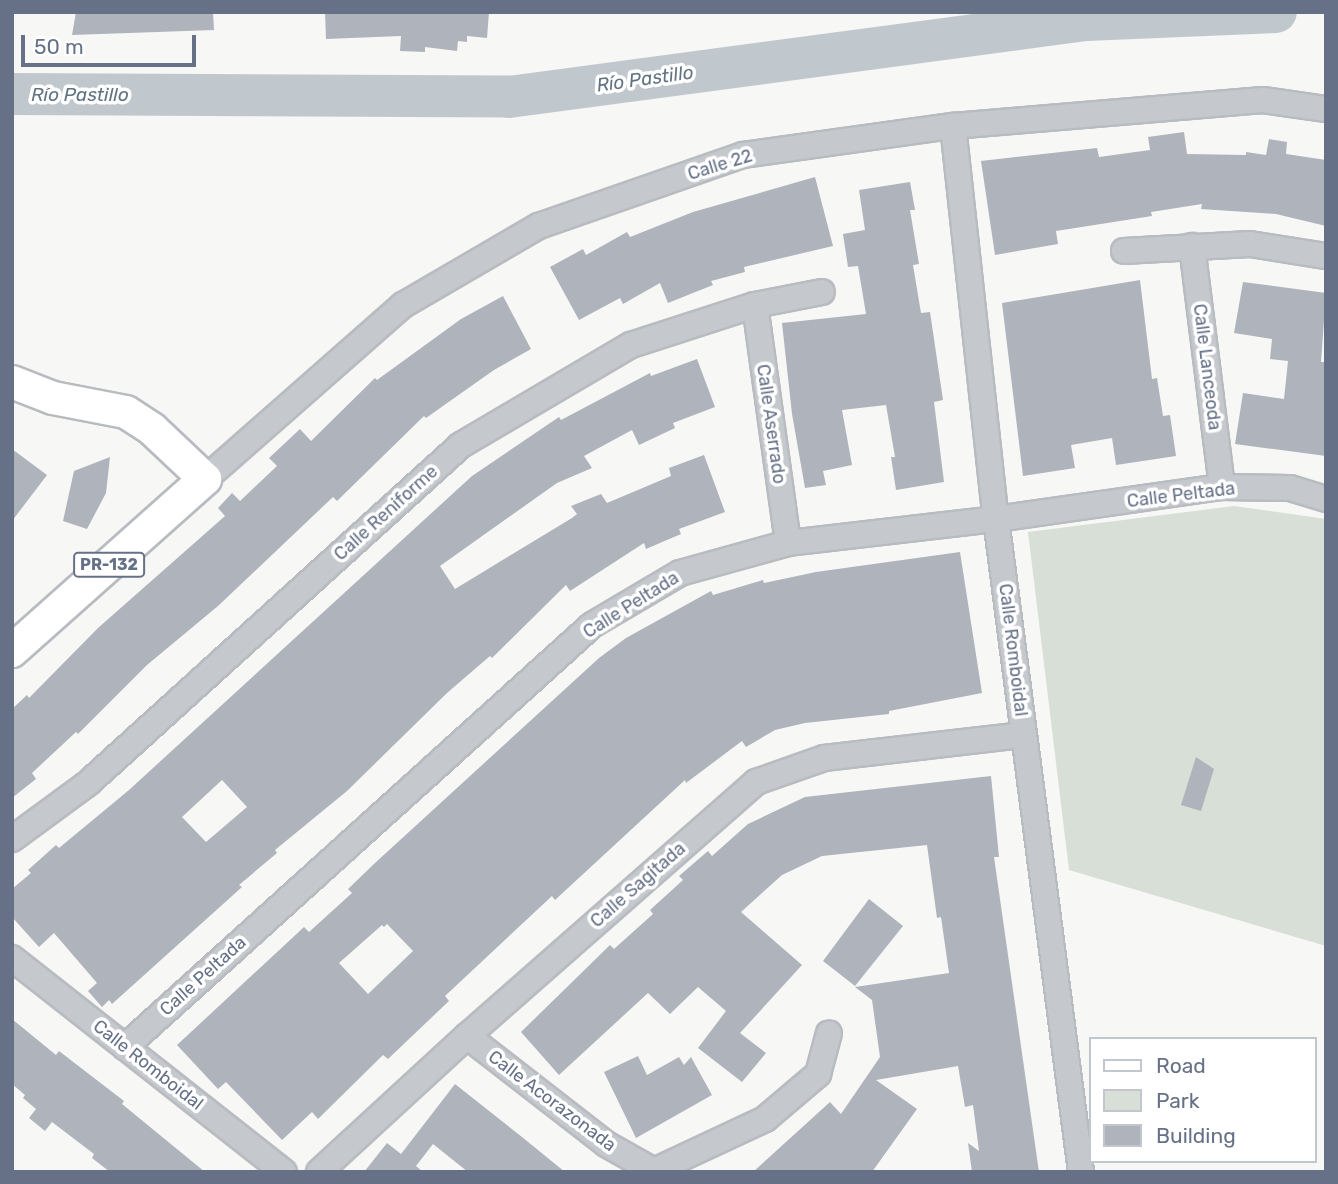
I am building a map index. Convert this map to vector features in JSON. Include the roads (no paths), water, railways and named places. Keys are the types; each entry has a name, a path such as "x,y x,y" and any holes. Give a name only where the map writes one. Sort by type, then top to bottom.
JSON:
{"main road":[{"path":"12,383 53,398 126,412 152,429 205,479"},
{"name":"PR-132","path":"12,651 205,479"}],"street":[{"name":"Calle 22","path":"205,479 403,305 539,226 743,155 953,126 1263,100 1326,109"},
{"name":"Calle Romboidal","path":"953,126 996,519 1081,1172"},
{"path":"1124,251 1250,244 1326,256"},
{"name":"Calle Lanceoda","path":"1192,246 1222,487"},
{"name":"Calle Reniforme","path":"12,839 86,784 461,445 631,345 755,305 822,292"},
{"name":"Calle Aserrado","path":"755,305 788,543"},
{"name":"Calle Peltada","path":"125,1047 592,625 680,573 788,543 996,519 1222,487 1290,488 1326,499"},
{"name":"Calle Sagitada","path":"318,1172 467,1036 755,782 824,758 1024,735"},
{"name":"Calle Romboidal","path":"12,958 284,1172"},
{"name":"Calle Acorazonada","path":"467,1036 606,1144 654,1171 765,1119 818,1074 829,1033"}],"waterway":[{"name":"Río Pastillo","path":"12,94 509,97 1086,20 1276,12"}]}
